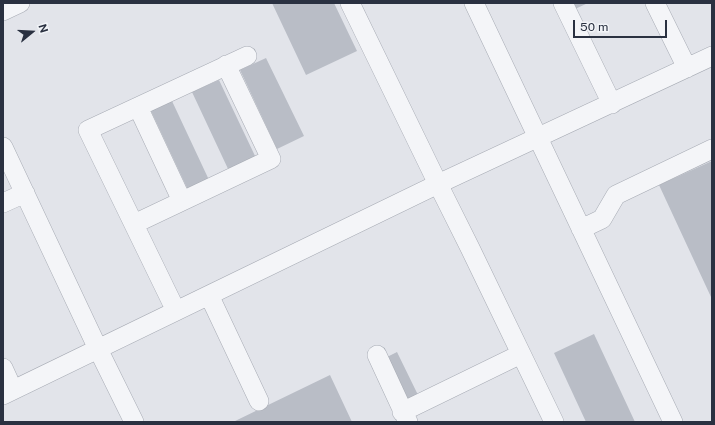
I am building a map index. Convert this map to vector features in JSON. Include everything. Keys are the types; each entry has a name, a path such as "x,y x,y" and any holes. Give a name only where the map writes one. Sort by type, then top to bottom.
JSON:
{"street":[{"path":"3,11 20,3"},
{"path":"350,3 554,422"},
{"path":"474,3 581,229 669,421"},
{"path":"563,3 612,104"},
{"path":"655,3 687,68"},
{"path":"176,311 88,130 247,56"},
{"path":"3,368 8,393 438,184 712,56"},
{"path":"134,224 271,159 226,65"},
{"path":"138,107 182,201"},
{"path":"3,147 134,422"},
{"path":"581,229 602,219 616,195 712,149"},
{"path":"3,203 25,193"},
{"path":"209,295 259,401"},
{"path":"377,355 405,417 521,354"}],"building":[{"path":"272,3 334,3 357,51 306,75"},
{"path":"572,3 588,3 575,9"},
{"path":"266,58 304,136 277,149 240,70"},
{"path":"219,80 256,158 229,171 192,92"},
{"path":"172,101 209,180 188,190 151,111"},
{"path":"712,161 712,296 711,297 659,185"},
{"path":"594,334 635,422 586,422 554,353"},
{"path":"397,352 418,395 404,402 383,359"},
{"path":"330,375 352,422 233,422"}]}
